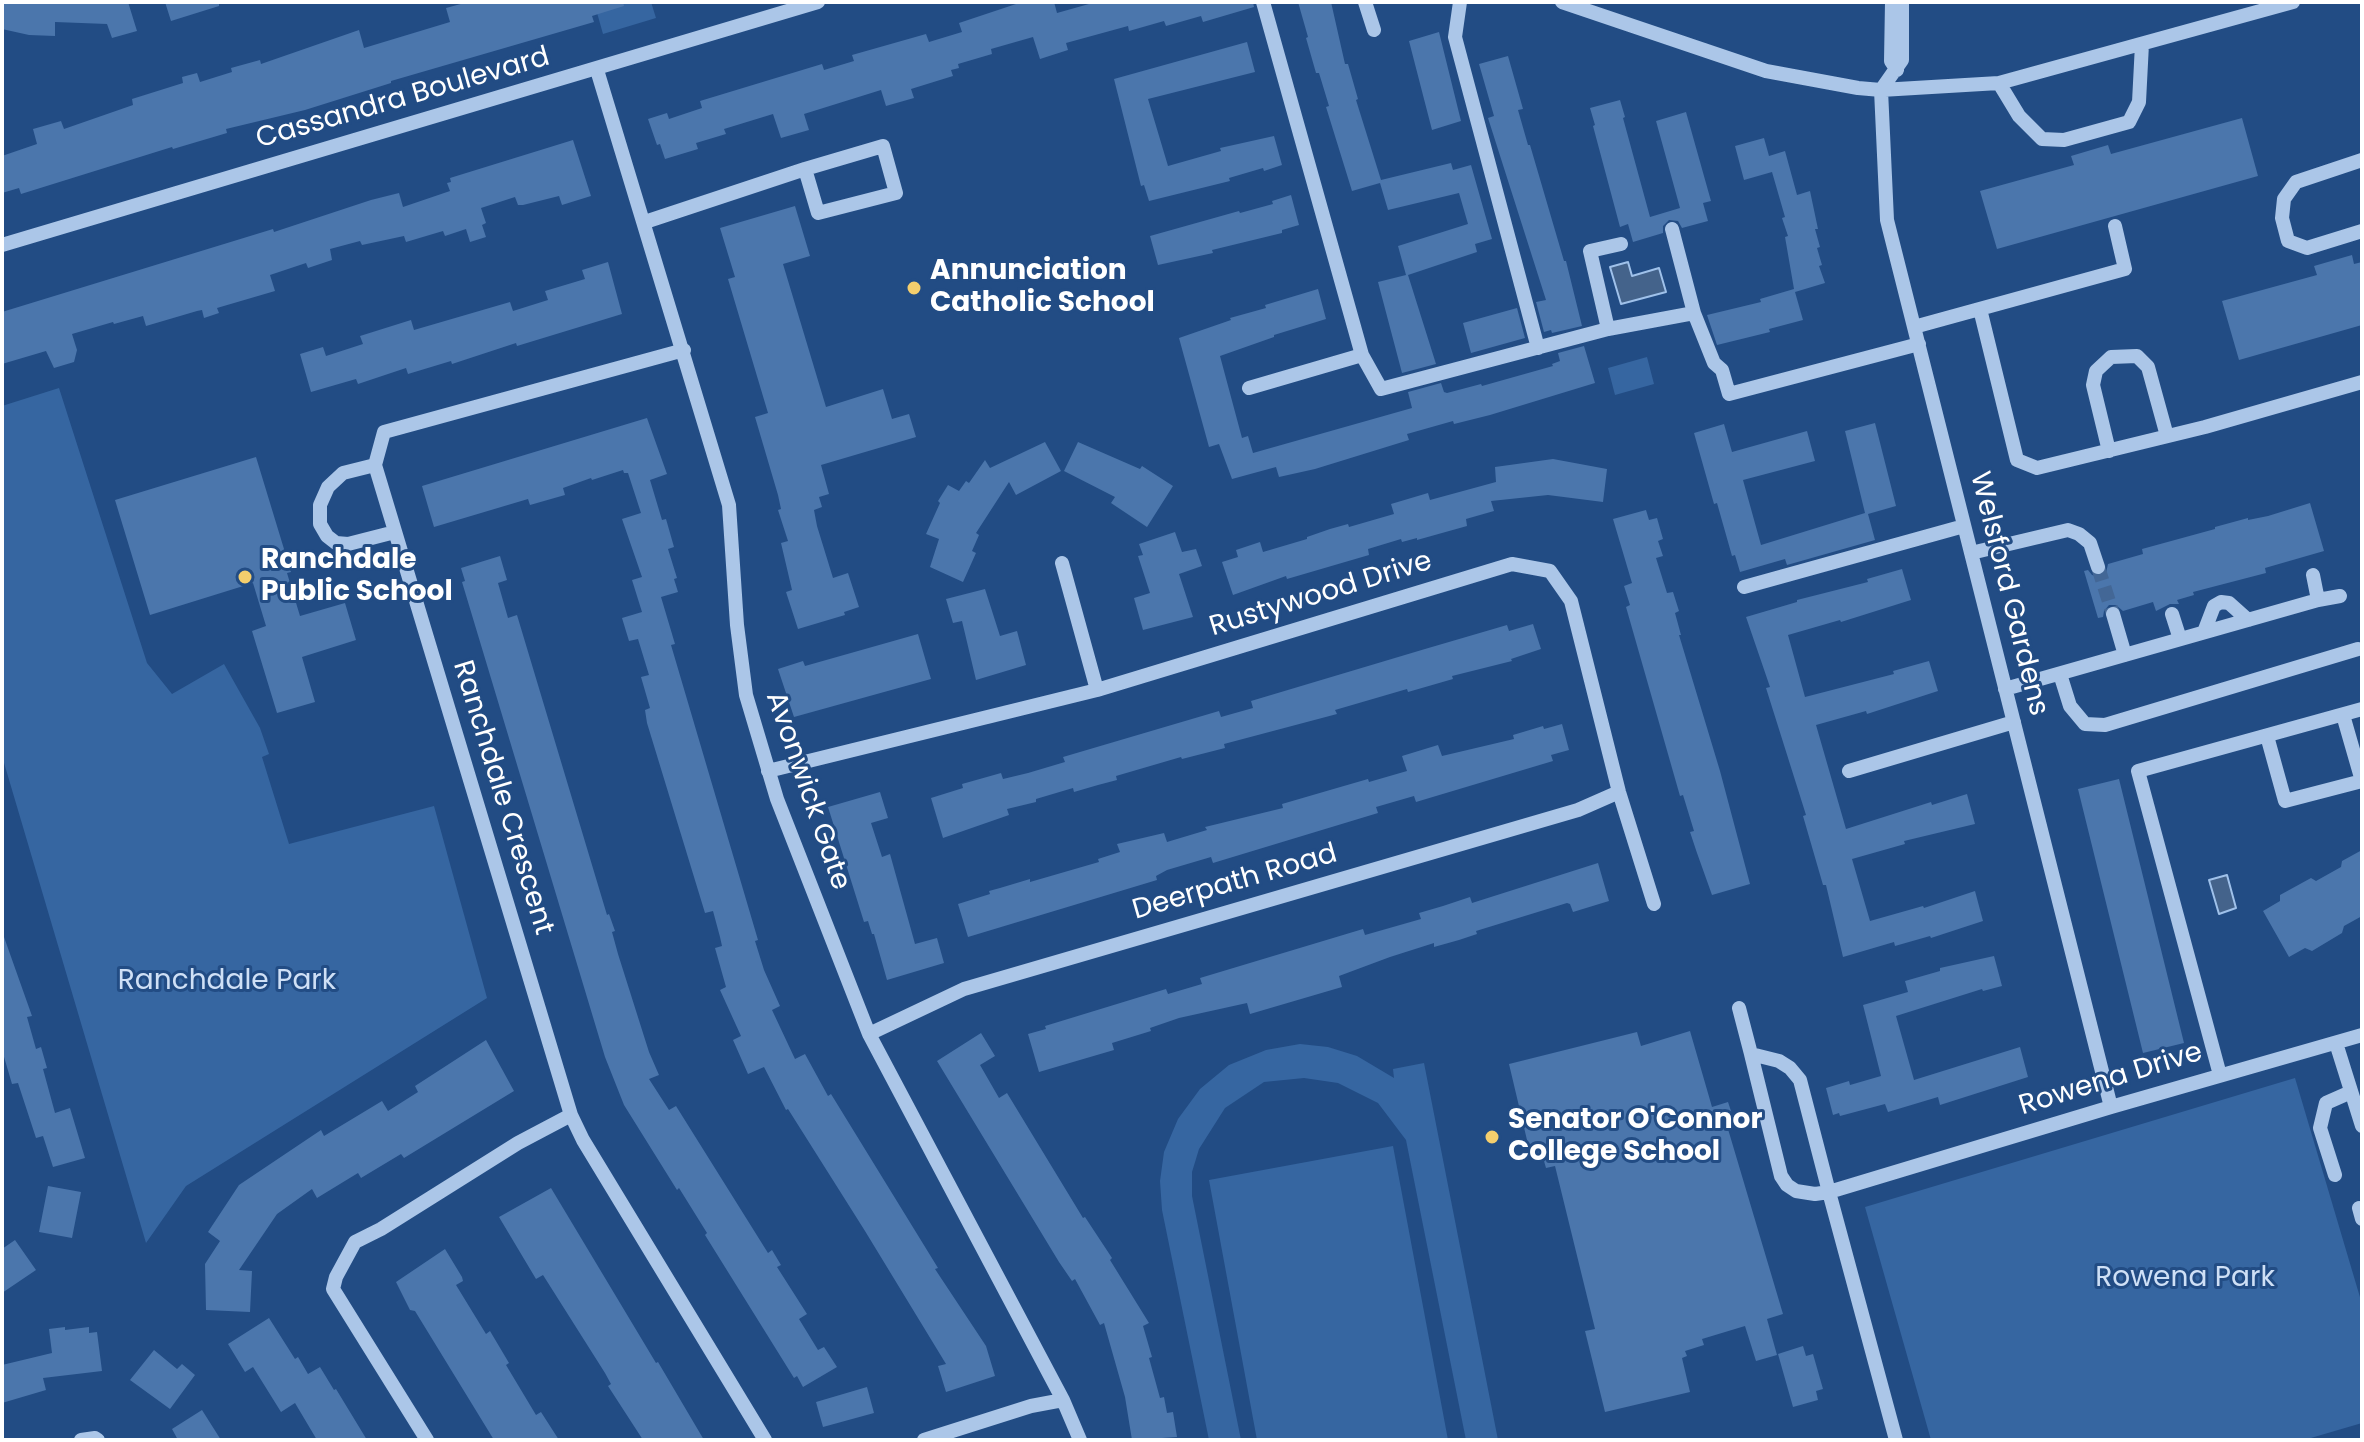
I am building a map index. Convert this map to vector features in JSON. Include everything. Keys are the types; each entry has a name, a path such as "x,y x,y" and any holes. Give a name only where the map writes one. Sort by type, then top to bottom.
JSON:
{"street":[{"name":"Cassandra Boulevard","path":"2,245 818,2"},
{"path":"1263,2 1362,355 1381,389 1608,329 1694,313"},
{"path":"1365,2 1374,30"},
{"path":"1460,2 1455,37 1538,348"},
{"path":"1564,2 1766,71 1881,90 1999,83 2293,2"},
{"path":"1892,2 1891,61 1897,70"},
{"path":"1881,90 1902,60 1902,2"},
{"path":"1999,83 2019,116 2042,139 2064,140 2129,122 2139,102 2142,44"},
{"name":"Avonwick Gate","path":"597,70 729,505 737,625 746,695 777,799 869,1034 1063,1400 1080,1440"},
{"name":"Welsford Gardens","path":"1881,90 1887,220 2111,1107"},
{"path":"645,222 805,169 883,146 896,193 818,213 805,169"},
{"path":"2362,160 2296,182 2284,199 2282,218 2288,241 2307,248 2362,231"},
{"path":"1914,327 2125,269 2115,226"},
{"path":"1672,229 1694,313 1714,363 1722,370 1729,394 1919,344"},
{"path":"1608,329 1590,251 1621,244"},
{"path":"1980,309 2017,460 2037,468 2362,382"},
{"path":"395,532 348,544 336,543 320,524 320,505 328,487 343,473 375,465 384,432 684,350"},
{"path":"1249,388 1362,355"},
{"path":"2109,451 2093,385 2096,371 2111,357 2137,356 2148,367 2167,436"},
{"name":"Ranchdale Crescent","path":"375,465 571,1115 583,1140 765,1440"},
{"path":"1744,587 1964,526"},
{"path":"1971,553 2068,530 2090,543 2098,567"},
{"path":"1062,563 1097,690"},
{"name":"Rustywood Drive","path":"768,771 1097,690 1512,564 1550,571 1571,601 1619,792 1654,904"},
{"path":"2313,575 2318,600"},
{"path":"2005,689 2340,596"},
{"path":"2204,632 2214,606 2221,602 2229,603 2248,620"},
{"path":"2113,614 2125,655"},
{"path":"2172,614 2180,639"},
{"path":"2060,674 2070,706 2085,724 2105,725 2358,649"},
{"path":"2220,1075 2138,771 2362,709"},
{"path":"2267,736 2285,801 2362,781 2343,715"},
{"path":"1849,771 2014,722"},
{"name":"Deerpath Road","path":"869,1034 964,989 1578,810 1619,792"},
{"path":"1739,1008 1781,1176 1796,1191 1815,1194 1829,1192"},
{"name":"Rowena Drive","path":"1829,1192 2362,1035"},
{"path":"2336,1043 2362,1126"},
{"path":"1751,1054 1779,1061 1800,1080 1896,1440"},
{"path":"2335,1175 2320,1128 2326,1103 2351,1092"},
{"path":"427,1440 333,1289 336,1277 355,1242 518,1143 571,1115"},
{"path":"924,1440 1031,1406 1063,1400"},
{"path":"81,1440 98,1440"}],"green space":[{"path":"594,2 651,2 656,18 603,34"},
{"path":"1647,357 1654,384 1615,395 1608,368"},
{"name":"Ranchdale Park","path":"59,388 147,663 172,694 224,664 260,728 269,754 262,757 289,844 434,806 487,998 186,1186 146,1243 2,756 2,406"},
{"path":"1300,1044 1328,1047 1357,1056 1394,1078 1393,1069 1424,1063 1498,1440 1466,1440 1406,1140 1378,1103 1338,1083 1304,1078 1264,1082 1225,1108 1199,1149 1192,1172 1192,1196 1241,1440 1209,1440 1162,1210 1160,1181 1164,1152 1178,1119 1200,1089 1229,1065 1266,1050"},
{"name":"Rowena Park","path":"2295,1078 2362,1304 2362,1423 2304,1440 1931,1440 1865,1207"},
{"path":"1393,1146 1448,1440 1257,1440 1209,1180"}],"shaded area":[{"path":"1628,262 1632,276 1659,268 1666,292 1621,304 1610,267"},
{"path":"2227,875 2236,908 2219,914 2209,880"}],"building":[{"path":"2,2 128,2 137,31 112,38 107,24 55,22 55,36 29,35 2,29"},
{"path":"165,2 219,2 219,6 171,21"},
{"path":"468,2 623,2 624,6 592,16 594,22 391,81 305,110 226,129 227,133 21,194 19,188 2,193 2,156 37,144 33,129 61,121 64,129 133,105 132,99 183,83 182,77 197,73 200,82 232,72 231,68 260,60 261,64 359,30 364,48 450,22 446,8"},
{"path":"1022,2 1054,2 1057,13 1096,2 1253,2 1254,7 1203,22 1201,16 1166,26 1164,21 1129,31 1128,26 1066,43 1068,50 1040,59 1033,37 991,49 992,54 958,64 959,68 951,70 953,76 911,89 914,98 886,106 881,90 804,114 809,130 781,138 773,114 724,129 726,134 696,143 698,149 665,159 660,144 657,145 648,119 667,113 669,119 702,108 700,101 822,64 824,70 854,61 852,55 926,34 929,42 962,32 959,23"},
{"path":"1298,2 1331,2 1345,64 1348,64 1381,180 1451,163 1453,170 1471,165 1492,239 1475,244 1477,252 1408,275 1436,364 1402,373 1378,282 1406,275 1398,246 1468,224 1459,193 1388,210 1380,183 1352,191"},
{"path":"1439,32 1461,121 1432,130 1409,41"},
{"path":"1247,42 1255,72 1148,99 1168,166 1221,151 1220,148 1274,136 1282,165 1149,201 1144,185 1141,186 1114,79"},
{"path":"1508,56 1523,109 1518,110 1566,261 1582,326 1552,333 1551,330 1544,332 1536,302 1546,300 1488,118 1494,116 1479,64"},
{"path":"1620,100 1650,217 1680,208 1656,121 1686,112 1711,201 1703,203 1708,221 1682,228 1678,221 1669,220 1663,226 1663,233 1633,242 1628,224 1620,227 1590,108"},
{"path":"2242,118 2258,176 1997,249 1980,191 2074,165 2071,156 2108,145 2111,154"},
{"path":"1764,138 1769,156 1785,151 1797,195 1810,191 1818,229 1815,229 1820,247 1817,248 1822,265 1819,266 1825,283 1795,292 1803,320 1717,345 1707,315 1761,302 1760,299 1794,289 1785,237 1788,236 1782,218 1785,217 1772,172 1744,180 1735,146"},
{"path":"573,140 591,196 562,205 559,196 523,205 518,205 515,197 481,208 486,237 470,242 466,229 445,236 443,231 406,242 404,236 362,245 360,241 330,249 332,260 308,268 306,263 270,275 275,291 217,308 219,313 204,318 202,310 146,326 143,316 72,334 77,350 74,362 54,368 46,351 2,364 2,312 273,229 274,232 371,200 399,193 403,207 450,191 447,183 451,182 450,178"},
{"path":"1291,195 1299,225 1282,230 1282,233 1212,250 1213,253 1158,265 1150,236 1273,204 1272,201"},
{"path":"795,206 810,256 783,264 826,407 883,389 892,419 909,414 916,437 821,465 829,494 819,497 822,507 814,510 817,526 833,578 848,573 859,607 844,612 845,615 798,629 786,592 792,590 781,543 788,541 755,417 768,413 728,279 735,277 720,228"},
{"path":"2352,255 2354,264 2362,262 2362,325 2239,360 2222,301 2317,275 2314,266"},
{"path":"608,262 622,314 452,364 451,361 408,374 406,368 358,384 356,379 311,392 300,354 323,347 326,356 363,344 360,336 411,320 414,330 510,302 513,311 548,300 545,291 585,279 582,270"},
{"path":"1318,289 1326,319 1220,356 1242,438 1248,436 1253,453 1412,408 1408,392 1441,383 1447,393 1482,386 1553,366 1560,361 1558,353 1584,346 1595,383 1490,415 1454,424 1453,421 1407,434 1409,440 1315,469 1279,477 1276,467 1232,479 1219,444 1209,447 1179,338 1266,308 1265,305"},
{"path":"1517,308 1525,338 1471,353 1463,323"},
{"path":"647,418 667,474 650,480 674,547 668,549 678,592 661,597 675,644 671,645 758,940 755,941 780,1006 772,1010 795,1059 805,1054 828,1096 831,1094 938,1268 935,1269 986,1346 995,1376 946,1392 938,1366 946,1364 786,1110 764,1067 748,1074 733,1040 741,1036 720,990 726,987 715,948 722,946 720,937 713,911 705,913 647,723 645,710 650,708 641,677 649,675 638,639 629,641 622,618 642,612 632,580 642,577 622,519 641,513 628,473 623,470 591,478 563,488 565,495 530,505 528,499 434,527 422,486"},
{"path":"1875,423 1896,506 1868,514 1875,540 1787,565 1785,559 1740,572 1735,555 1732,556 1717,503 1714,504 1694,433 1724,424 1732,452 1807,431 1815,461 1743,480 1761,545 1865,513 1845,431"},
{"path":"1045,442 1061,471 1016,495 1009,482 976,533 979,535 972,551 976,553 963,582 930,567 939,539 926,534 940,503 938,501 948,485 959,491 966,481 969,483 985,460 990,468"},
{"path":"1078,442 1140,469 1142,466 1173,486 1147,527 1111,503 1115,497 1064,471"},
{"path":"256,457 291,572 287,573 300,616 345,603 356,640 302,657 315,702 277,713 252,631 266,626 253,583 150,615 115,500"},
{"path":"1553,459 1607,469 1603,502 1548,495 1491,501 1494,511 1466,519 1467,526 1417,540 1402,542 1401,539 1368,549 1369,555 1287,579 1286,576 1233,595 1222,562 1238,557 1236,550 1260,542 1263,552 1330,529 1394,514 1391,504 1428,493 1430,500 1496,482 1495,467"},
{"path":"2310,503 2324,551 2265,568 2266,573 2193,592 2194,595 2177,600 2179,604 2170,604 2156,611 2153,602 2123,611 2116,605 2109,605 2103,617 2098,618 2084,571 2100,577 2106,573 2108,564 2143,554 2142,549"},
{"path":"1646,510 1649,520 1657,518 1663,539 1658,541 1663,556 1656,558 1667,593 1673,592 1679,611 1675,613 1679,635 1750,884 1712,895 1690,832 1694,831 1683,795 1680,796 1626,607 1630,605 1624,586 1632,583 1613,519"},
{"path":"1175,532 1182,552 1196,549 1202,566 1179,574 1193,617 1143,630 1134,598 1150,593 1138,556 1143,555 1139,544"},
{"path":"500,556 507,580 498,583 508,618 517,615 607,915 615,931 612,932 618,954 659,1075 649,1079 669,1110 676,1106 768,1253 772,1250 781,1265 777,1267 807,1314 799,1319 818,1350 824,1347 837,1367 803,1387 797,1376 794,1378 679,1188 677,1190 624,1105 605,1057 462,582 465,581 461,568"},
{"path":"1902,569 1911,600 1788,635 1805,697 1894,674 1893,671 1929,661 1938,691 1867,714 1866,711 1816,725 1846,829 1967,794 1975,824 1904,841 1905,844 1852,859 1870,921 1975,891 1983,921 1931,938 1895,946 1894,942 1843,957 1826,885 1823,885 1803,816 1806,815 1766,688 1770,687 1746,617 1868,582 1867,579"},
{"path":"985,589 1000,636 1017,631 1026,665 976,680 962,621 953,623 946,599"},
{"path":"1533,624 1541,649 1512,661 1335,710 1337,714 1224,744 1225,748 1116,776 1117,780 1036,799 1036,802 1007,809 1009,815 943,838 931,798 963,788 962,784 1001,773 1003,779 1028,773 1065,762 1063,757 1219,711 1221,717 1253,708 1251,701 1425,649 1507,625 1509,631"},
{"path":"918,634 931,679 794,717 778,669 803,661 805,666"},
{"path":"1562,724 1569,750 1551,755 1553,761 1416,802 1414,796 1376,807 1378,813 1213,863 1211,857 1167,870 1156,876 1157,880 968,937 958,904 990,894 989,891 1099,862 1098,859 1120,852 1117,844 1164,833 1167,842 1207,830 1205,827 1283,808 1282,804 1407,771 1402,756 1438,745 1442,756 1514,739 1513,735 1543,726 1544,729"},
{"path":"2119,779 2184,1043 2143,1053 2078,789"},
{"path":"880,792 888,818 871,823 882,857 890,854 915,944 937,938 944,963 887,980 874,934 868,921 864,922 828,807"},
{"path":"2362,850 2362,916 2344,926 2342,933 2312,951 2305,948 2289,957 2263,911 2280,901 2280,895 2311,878 2316,881"},
{"path":"1598,863 1609,901 1573,912 1567,903 1476,931 1477,934 1459,940 1434,947 1434,943 1339,976 1342,987 1250,1014 1247,1003 1179,1018 1112,1043 1114,1050 1039,1072 1028,1034 1046,1029 1045,1026 1166,989 1168,994 1202,984 1200,978 1363,929 1365,935 1421,919 1419,913 1470,897 1472,903"},
{"path":"4,937 32,1016 27,1017 36,1049 41,1047 47,1068 43,1069 55,1113 70,1108 85,1158 53,1167 43,1136 36,1138 18,1083 12,1084 2,1050"},
{"path":"1994,956 2002,986 1982,989 1896,1016 1914,1080 2020,1047 2028,1077 1940,1105 1938,1097 1888,1112 1885,1104 1840,1116 1839,1113 1833,1115 1826,1088 1881,1076 1863,1005 1908,992 1905,981 1940,971 1940,968"},
{"path":"1690,1031 1712,1107 1728,1102 1733,1117 1725,1119 1783,1314 1767,1319 1777,1355 1756,1361 1745,1326 1702,1339 1704,1345 1685,1351 1687,1356 1682,1358 1690,1392 1605,1412 1585,1331 1595,1329 1555,1166 1546,1168 1542,1154 1531,1157 1509,1064 1637,1032 1641,1046"},
{"path":"981,1033 995,1056 980,1065 999,1098 1007,1093 1083,1218 1112,1258 1110,1260 1149,1323 1143,1326 1152,1357 1149,1358 1160,1398 1164,1397 1167,1413 1173,1412 1177,1437 1132,1440 1125,1397 1104,1323 1100,1325 1075,1279 1072,1281 1059,1262 937,1061"},
{"path":"486,1040 514,1091 404,1158 401,1154 361,1178 358,1173 317,1198 312,1189 277,1214 239,1270 252,1271 250,1312 206,1310 205,1264 220,1241 208,1232 239,1185 321,1130 324,1136 382,1101 388,1111 418,1092 415,1086"},
{"path":"48,1186 81,1192 72,1238 39,1232"},
{"path":"551,1188 704,1440 643,1440 543,1275 536,1279 499,1217"},
{"path":"15,1240 36,1270 2,1293 2,1249"},
{"path":"445,1249 462,1277 463,1281 456,1285 486,1334 490,1331 536,1415 541,1412 559,1440 494,1440 415,1311 410,1310 396,1282"},
{"path":"269,1318 308,1374 320,1367 367,1440 317,1440 295,1403 281,1412 253,1367 245,1372 228,1344"},
{"path":"65,1327 65,1330 89,1327 89,1333 97,1332 102,1371 43,1378 46,1390 2,1403 2,1365 52,1353 49,1329"},
{"path":"1803,1346 1806,1356 1813,1354 1823,1389 1816,1391 1818,1400 1793,1407 1778,1354"},
{"path":"154,1350 177,1369 182,1364 195,1375 170,1409 130,1380"},
{"path":"867,1387 874,1413 823,1427 816,1402"},
{"path":"202,1410 221,1440 178,1440 172,1429"}],"tunnel":[{"path":"2098,567 2113,614"}],"place":[{"name":"Annunciation Catholic School","path":"914,288"},
{"name":"Ranchdale Public School","path":"245,577"},
{"name":"Senator O'Connor College School","path":"1492,1137"}]}
